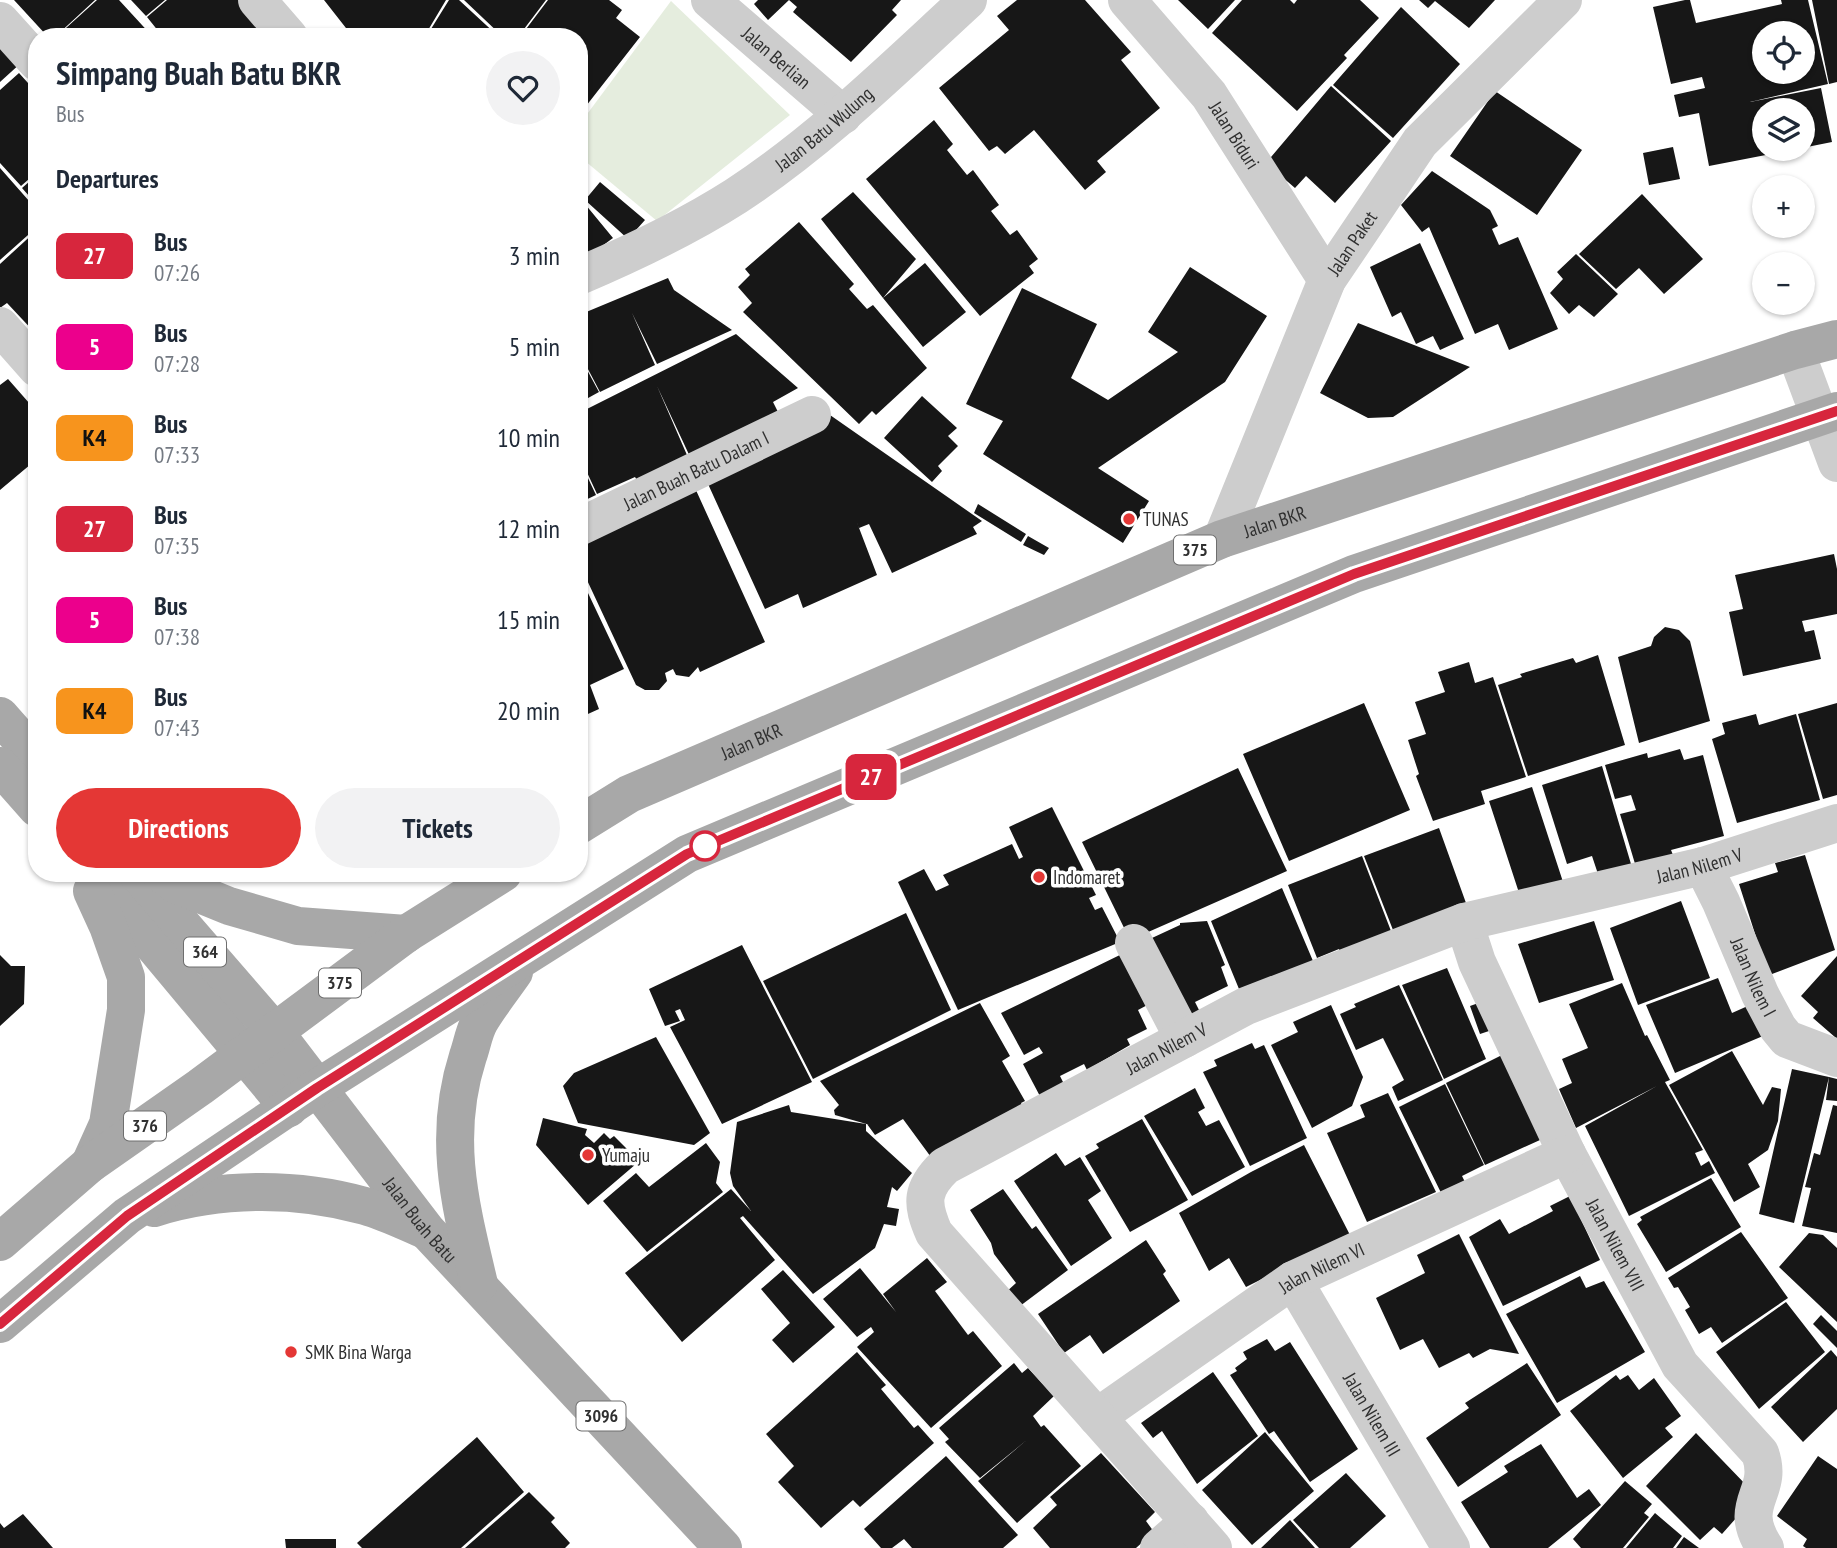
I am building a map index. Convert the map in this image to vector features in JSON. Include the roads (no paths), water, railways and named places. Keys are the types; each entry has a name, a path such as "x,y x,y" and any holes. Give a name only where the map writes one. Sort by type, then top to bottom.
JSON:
{"main road":[{"name":"Jalan BKR","path":"588,819 629,794 1222,539 1795,350 1837,339"},
{"path":"0,1324 127,1216 303,1098 687,854 1354,574 1828,413"},
{"path":"18,739 28,775"},
{"path":"87,882 108,926 126,977 126,1010 115,1089 108,1124 90,1164"},
{"name":"Jalan Buah Batu","path":"100,882 243,1054 303,1098 723,1548"},
{"name":"Jalan Buah Batu","path":"145,882 274,1031 303,1098"},
{"path":"172,882 229,906 298,926 406,934"},
{"name":"375","path":"274,1031 406,934 489,882"},
{"path":"479,1285 461,1209 453,1147 461,1077 479,1022 523,959"},
{"name":"376","path":"0,1242 90,1164 274,1031"},
{"path":"127,1216 178,1200 239,1192 301,1194 366,1206 427,1231"}],"street":[{"path":"257,0 281,28"},
{"name":"Jalan Berlian","path":"710,0 843,115"},
{"name":"Jalan Batu Wulung","path":"588,272 664,237 736,195 843,115 968,0"},
{"name":"Jalan Biduri","path":"1127,0 1209,96 1327,280"},
{"name":"Jalan Paket","path":"1222,539 1327,280 1420,142 1563,0"},
{"path":"0,21 28,52"},
{"path":"0,326 28,358"},
{"path":"1795,350 1828,413 1837,463"},
{"name":"Jalan Buah Batu Dalam I","path":"588,523 812,415"},
{"name":"Jalan Nilem V","path":"1159,1548 1202,1534 934,1233 927,1216 925,1198 930,1181 945,1166 1245,1006 1464,922 1703,866 1837,823"},
{"name":"Jalan Nilem I","path":"1703,866 1778,1028 1787,1039 1837,1058"},
{"name":"Jalan Nilem VIII","path":"1464,922 1477,962 1567,1154 1680,1365 1760,1453 1765,1465 1752,1519 1754,1530 1765,1548"},
{"path":"1134,943 1184,1039"},
{"name":"Jalan Nilem VI","path":"1097,1417 1293,1280 1567,1154"},
{"name":"Jalan Nilem III","path":"1293,1280 1451,1548"}],"place":[{"name":"TUNAS","path":"1129,519"},
{"name":"Indomaret","path":"1039,877"},
{"name":"Yumaju","path":"588,1155"},
{"name":"SMK Bina Warga","path":"291,1352"}]}
